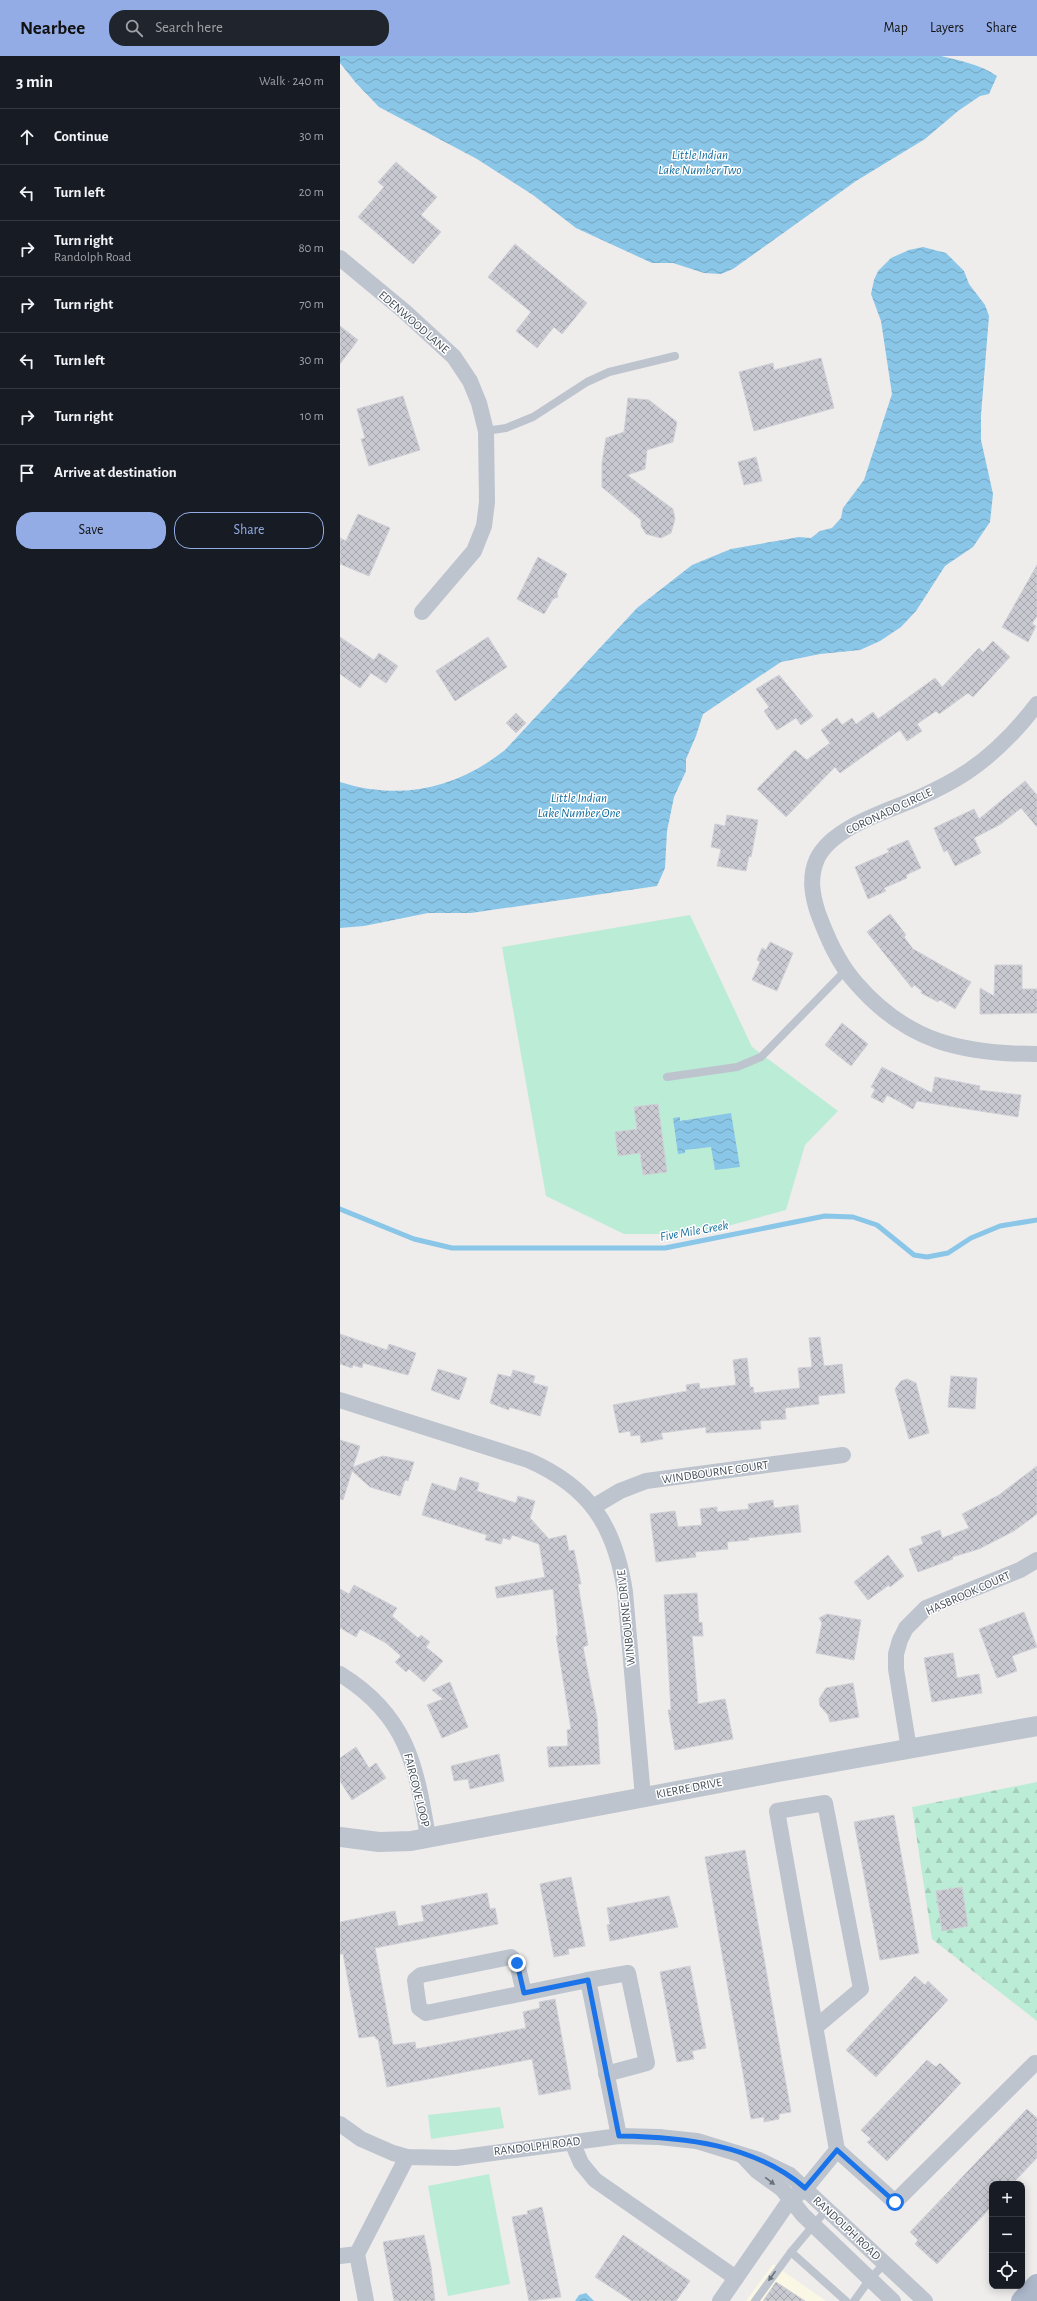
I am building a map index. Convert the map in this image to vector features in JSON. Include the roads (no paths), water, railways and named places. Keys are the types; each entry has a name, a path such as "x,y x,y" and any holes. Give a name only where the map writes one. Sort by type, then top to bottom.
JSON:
{"main road":[{"path":"1022,2301 1037,2285"}],"street":[{"name":"EDENWOOD LANE","path":"340,258 409,316 454,357 470,381 480,403 486,431 487,502 484,526 474,551 422,612"},
{"name":"CORONADO CIRCLE","path":"1037,704 1011,734 967,772 920,797 850,828 825,847 818,857 812,880 814,900 829,938 846,970 878,1007 919,1033 964,1049 1037,1054"},
{"name":"WINBOURNE DRIVE","path":"340,1400 528,1460 547,1469 567,1482 593,1507 611,1535 621,1566 625,1592 643,1797"},
{"name":"WINDBOURNE COURT","path":"593,1507 620,1491 646,1481 843,1455"},
{"name":"HASBROOK COURT","path":"909,1749 896,1669 896,1654 900,1640 906,1628 926,1608 1020,1570 1037,1560"},
{"name":"FAIRCOVE LOOP","path":"340,1674 360,1686 378,1703 398,1730 410,1754 428,1837"},
{"name":"KIERRE DRIVE","path":"340,1837 379,1842 411,1841 643,1797 1037,1726"},
{"path":"817,2026 861,1989 825,1803 777,1811 817,2026 837,2150 895,2202 1035,2064"},
{"path":"524,1993 517,1963 511,1957 421,1975 415,1980 419,2008 426,2013 628,1973 648,2063 606,2074"},
{"path":"588,1980 619,2136"},
{"name":"RANDOLPH ROAD","path":"340,2124 368,2142 407,2157 456,2158 619,2136 659,2137 697,2141 741,2154 759,2160 790,2175 925,2301"},
{"path":"572,2142 581,2163 595,2180 736,2278"},
{"path":"720,2301 790,2200 805,2188 837,2150"},
{"name":"RANDOLPH ROAD","path":"741,2154 757,2171 782,2189 812,2224 893,2301"},
{"path":"366,2301 357,2254 407,2157"},
{"path":"340,2256 357,2254"}],"lane":[{"path":"486,431 506,428 533,417 587,382 609,372 635,364 675,356"},
{"path":"666,1078 737,1067 761,1057 846,970"},
{"path":"755,2301 790,2252 827,2208"},
{"path":"790,2252 846,2301"},
{"path":"854,2301 870,2279 885,2263"}],"water":[{"name":"Little Indian Lake Number Two","path":"340,56 941,56 977,66 997,76 989,94 980,96 958,111 925,139 856,181 733,269 721,274 704,273 673,263 652,263 576,228 533,195 477,159 379,107 356,83 340,63"},
{"name":"Little Indian Lake Number One","path":"923,247 946,253 964,271 969,284 985,305 989,316 981,415 981,440 993,494 990,522 973,547 945,566 916,611 901,627 880,641 860,650 820,654 781,662 703,714 696,736 686,759 686,771 674,797 667,831 665,868 657,886 471,913 428,913 364,926 340,928 340,782 362,788 406,791 427,788 467,774 505,750 637,608 692,565 731,549 799,537 811,538 820,531 832,528 841,518 843,508 864,480 892,394 881,321 871,294 874,280 878,271 891,258 909,250"},
{"path":"731,1113 740,1167 715,1170 711,1147 685,1150 685,1153 678,1154 673,1118 680,1117 680,1121"},
{"path":"586,2293 594,2301 575,2301 579,2295"}],"waterway":[{"name":"Five Mile Creek","path":"340,1209 414,1239 452,1248 665,1248 825,1216 853,1217 877,1225 914,1255 927,1257 948,1253 971,1238 1000,1226 1037,1220"}]}
